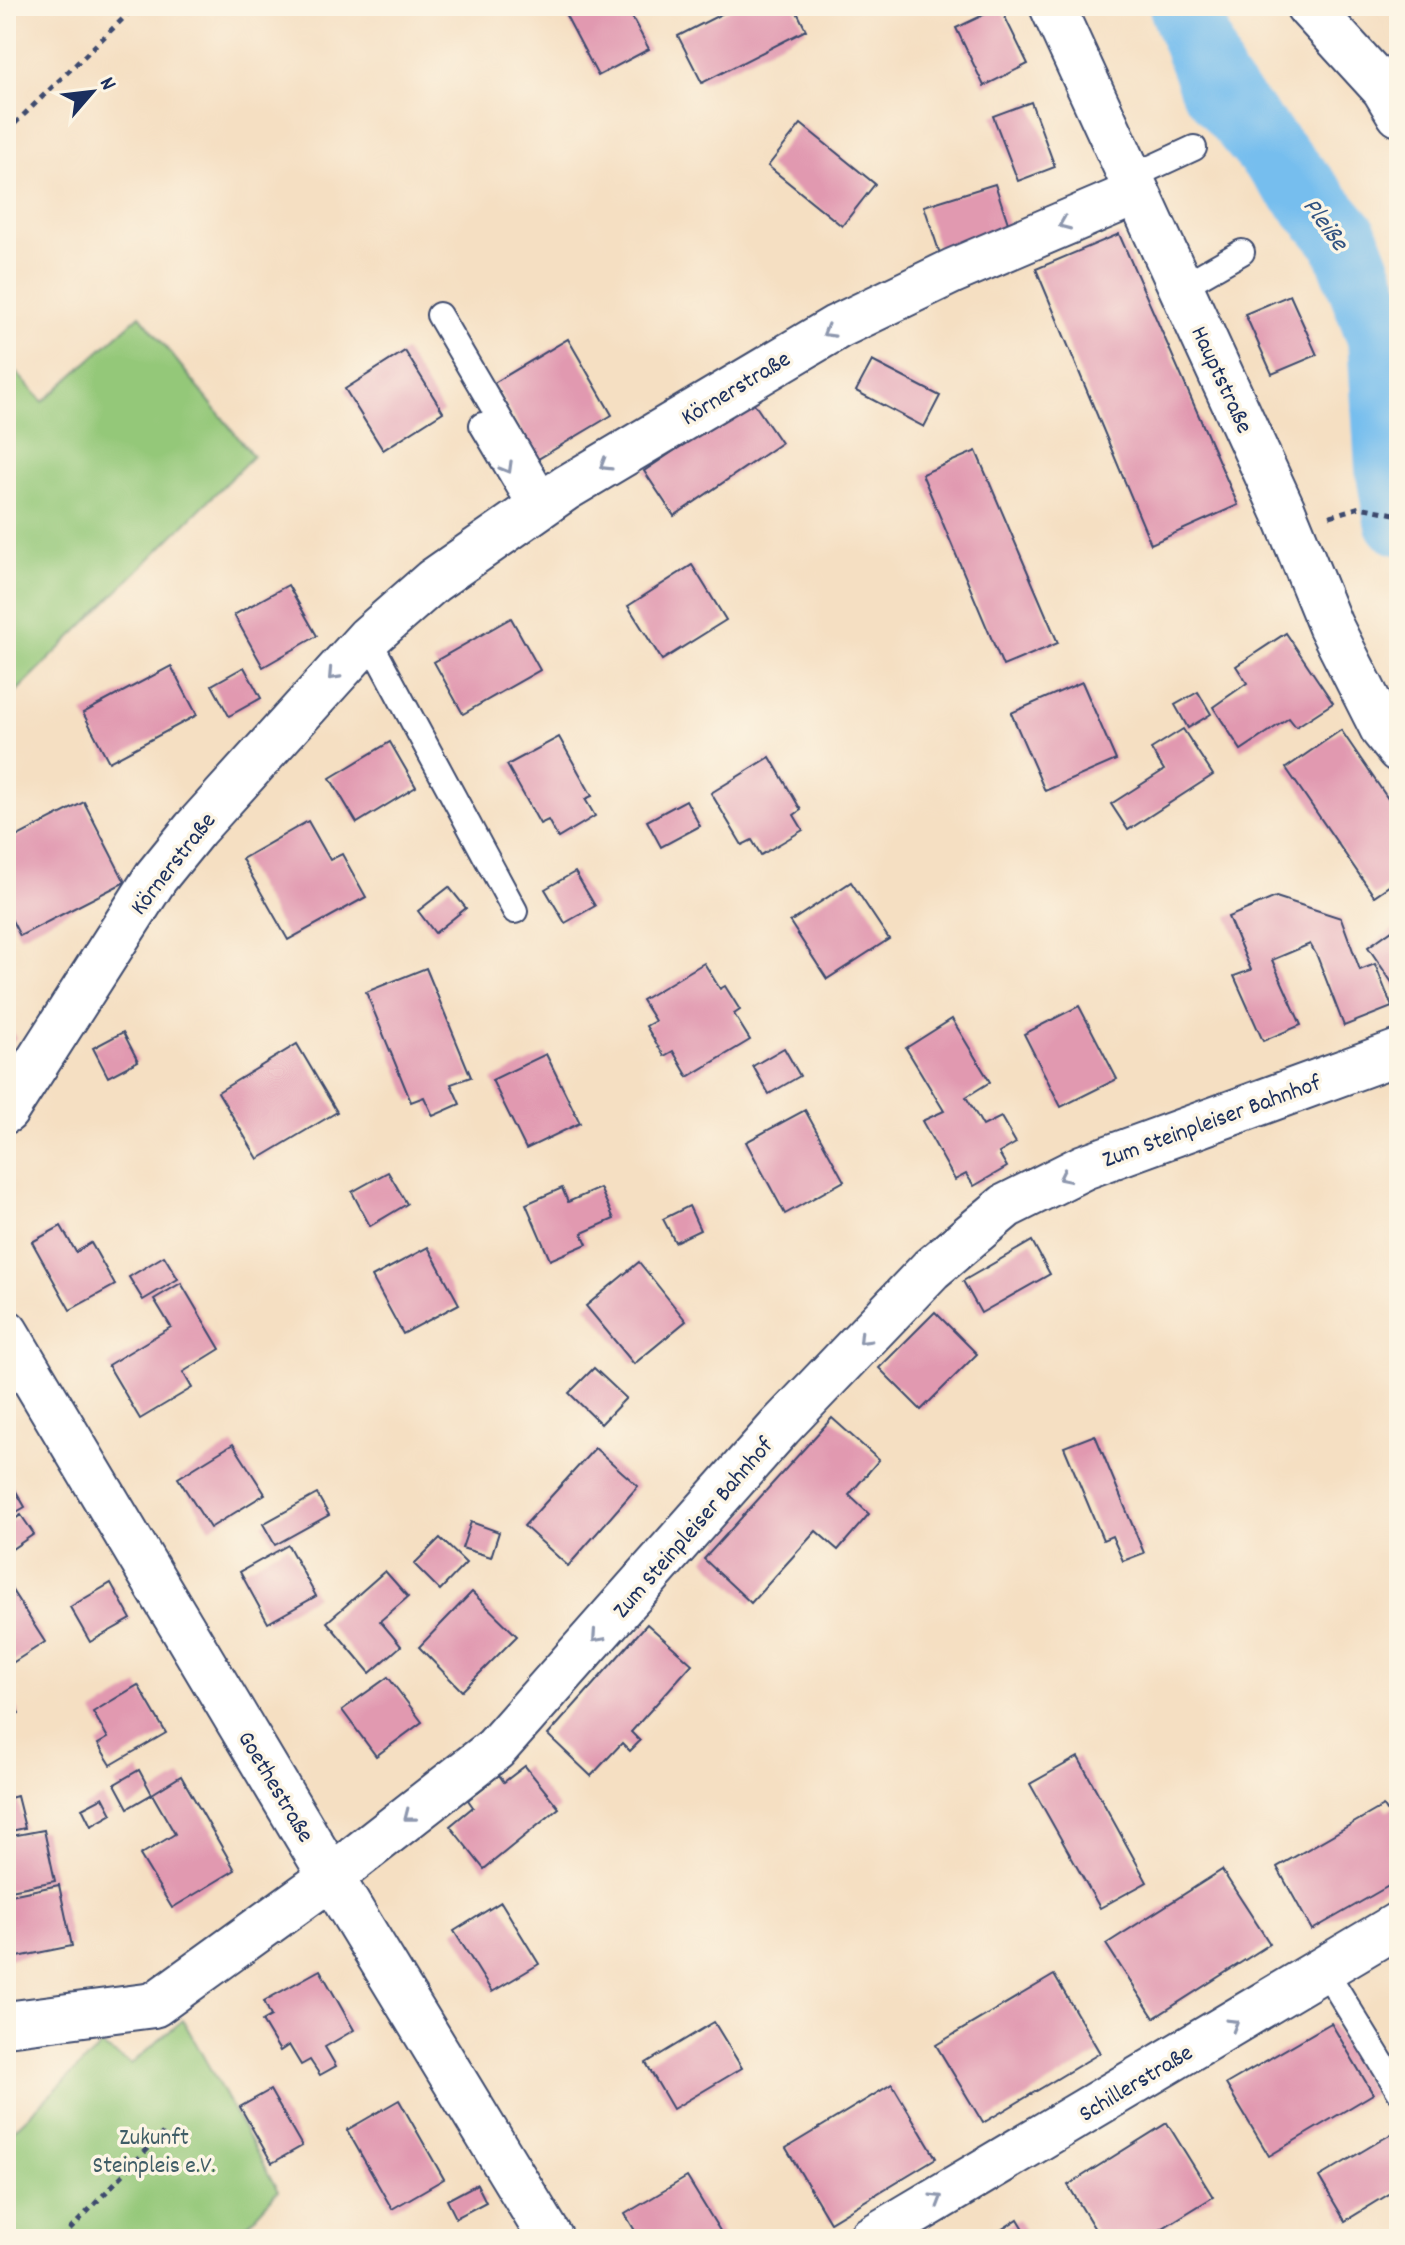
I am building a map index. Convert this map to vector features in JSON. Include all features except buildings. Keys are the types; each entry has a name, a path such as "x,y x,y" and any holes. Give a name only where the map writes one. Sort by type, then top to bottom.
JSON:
{"street":[{"name":"Hauptstraße","path":"1052,6 1294,535 1330,625 1383,730 1399,750"},
{"path":"1308,6 1384,89 1399,114"},
{"name":"Körnerstraße","path":"6,1111 156,877 195,829 368,638 433,581 540,506 837,327 1133,186"},
{"name":"Zum Steinpleiser Bahnhof","path":"6,2024 154,2005 331,1877 495,1749 780,1427 931,1269 1006,1206 1084,1167 1399,1052"},
{"name":"Goethestraße","path":"6,1332 551,2239"},
{"name":"Schillerstraße","path":"870,2239 1399,1924"}],"lane":[{"path":"1133,186 1194,148"},
{"path":"1181,287 1242,252"},
{"path":"439,315 540,506"},
{"path":"482,425 540,506"},
{"path":"368,638 515,911"},
{"path":"1325,1970 1399,2091"}],"path":[{"path":"6,132 136,6"},
{"path":"1360,507 1399,515"},
{"path":"61,2239 163,2133"}],"green space":[{"path":"140,315 253,456 6,702 6,361 43,402"},
{"name":"Zukunft Steinpleis e.V.","path":"183,2020 278,2191 234,2239 6,2239 6,2137 101,2046 131,2064"}],"waterway":[{"name":"Pleiße","path":"1184,6 1213,84 1345,239 1382,338 1390,468 1399,520"}]}
